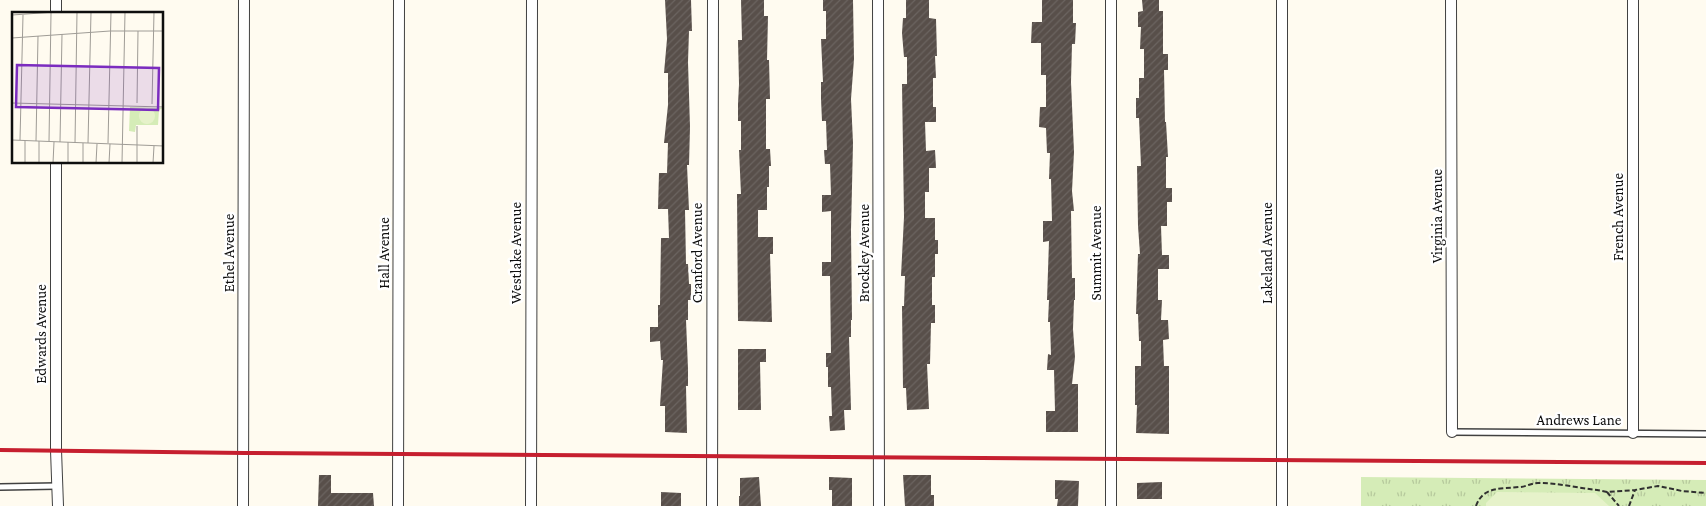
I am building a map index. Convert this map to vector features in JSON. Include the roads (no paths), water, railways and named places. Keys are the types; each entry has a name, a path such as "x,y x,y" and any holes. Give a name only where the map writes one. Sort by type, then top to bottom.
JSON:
{"street":[{"name":"Ethel Avenue","path":"243,506 244,0"},
{"name":"Hall Avenue","path":"398,506 399,0"},
{"name":"Westlake Avenue","path":"531,506 532,0"},
{"name":"Cranford Avenue","path":"712,506 713,0"},
{"name":"Brockley Avenue","path":"878,0 878,506"},
{"name":"Summit Avenue","path":"1111,0 1111,506"},
{"name":"Lakeland Avenue","path":"1282,0 1282,506"},
{"name":"Virginia Avenue","path":"1451,0 1452,432"},
{"name":"French Avenue","path":"1633,0 1633,433"},
{"name":"Edwards Avenue","path":"56,164 56,450 58,506"}],"lane":[{"name":"Andrews Lane","path":"1452,432 1706,434"},
{"path":"0,487 58,486"}],"railway":[{"path":"0,450 1706,463"}]}
